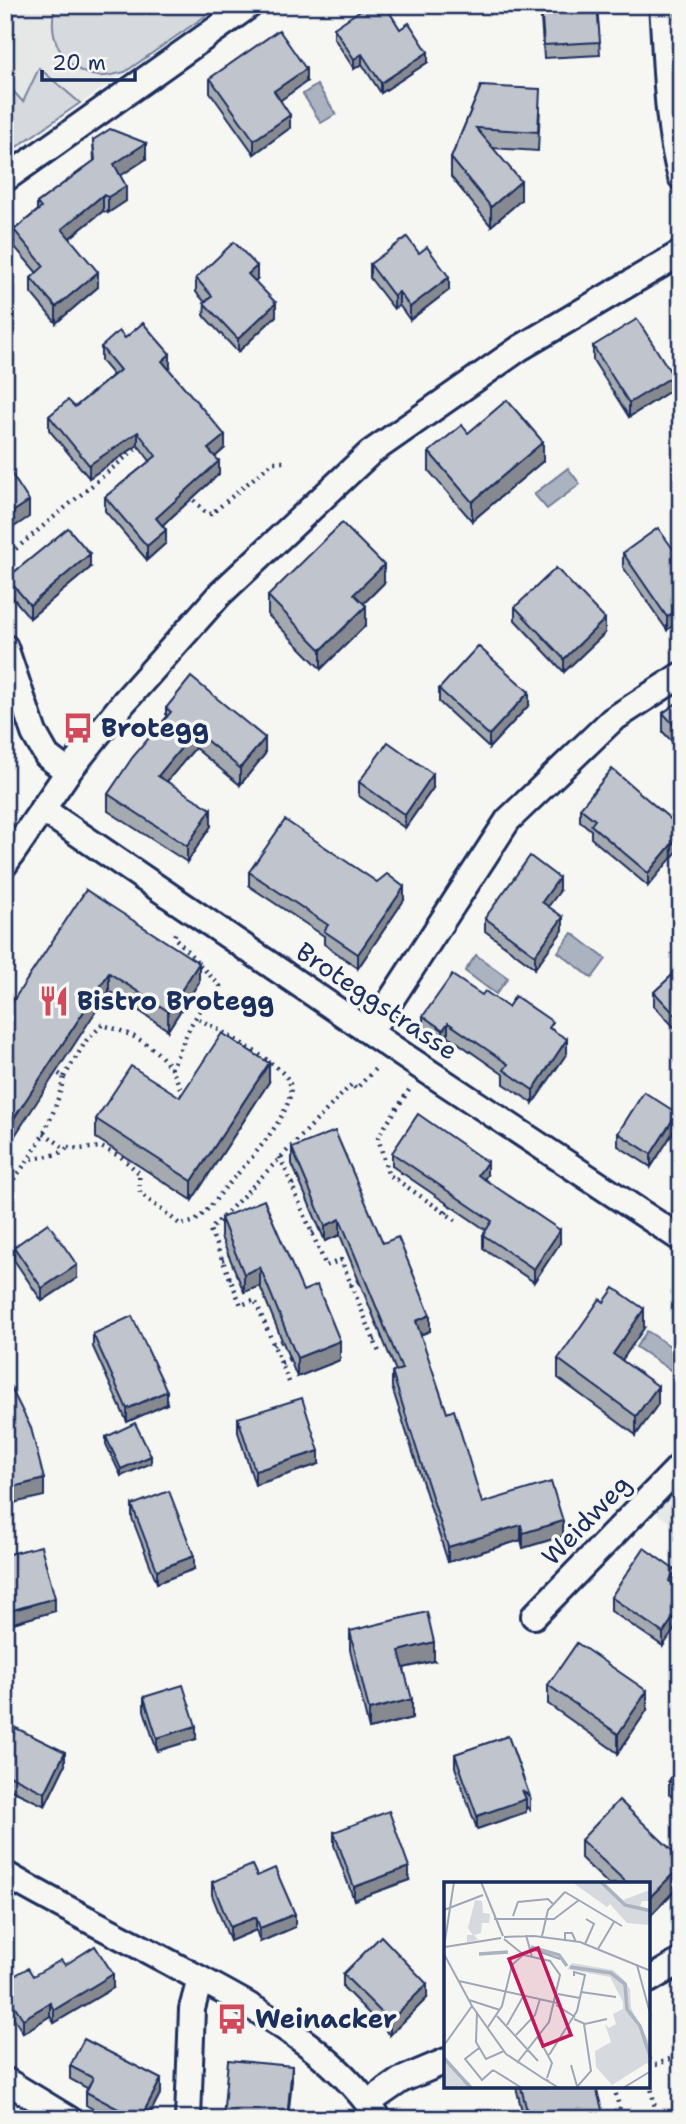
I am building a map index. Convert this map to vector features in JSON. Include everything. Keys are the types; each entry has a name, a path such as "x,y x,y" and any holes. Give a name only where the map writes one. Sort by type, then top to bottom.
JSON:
{"street":[{"path":"5,178 250,5"},
{"path":"662,5 672,132 681,177"},
{"path":"5,864 68,772 124,702 220,594 370,453 520,348 681,253"},
{"path":"5,647 34,733 47,756 68,772"},
{"path":"370,1032 508,820 611,720 681,675"},
{"name":"Broteggstrasse","path":"42,808 370,1032 678,1231"},
{"name":"Weidweg","path":"534,1616 681,1465"},
{"path":"5,1874 256,2008 328,2060 374,2110 401,2080 444,2062"},
{"path":"651,1979 680,1961"},
{"path":"188,2119 192,2009 200,1979"},
{"path":"5,2080 69,2119"}],"path":[{"path":"136,439 148,455"},
{"path":"5,558 139,446"},
{"path":"182,489 206,513 211,514 273,463 285,462"},
{"path":"171,1069 201,1009 219,995 220,986 174,937 177,926"},
{"path":"44,1133 62,1146 80,1149 101,1147 121,1157 139,1173 140,1193 181,1224 194,1222 258,1150 288,1103 291,1091 288,1080 279,1070 221,1030 196,1018"},
{"path":"5,1190 31,1159 60,1094 64,1077 86,1041 102,1025 124,1031 157,1053 171,1069 185,1102"},
{"path":"289,1382 255,1300 241,1306 210,1230 352,1084 356,1089 381,1064"},
{"path":"52,1069 64,1077"},
{"path":"412,1086 378,1137 388,1174 457,1220"},
{"path":"31,1159 58,1154 70,1147"},
{"path":"280,1157 327,1266 341,1260 379,1352"},
{"path":"397,1180 402,1173"},
{"path":"292,1184 299,1181"},
{"path":"446,1213 451,1207"},
{"path":"312,1233 320,1229"},
{"path":"222,1260 229,1256"},
{"path":"229,1278 237,1274"},
{"path":"350,1285 359,1280"},
{"path":"374,1340 382,1337"},
{"path":"274,1345 282,1341"},
{"path":"281,1363 289,1359"},
{"path":"651,2067 681,2054"},
{"path":"651,2087 657,2119"},
{"path":"599,2115 620,2110 615,2089"},
{"path":"611,2111 613,2119"}],"shaded area":[{"path":"5,5 223,5 5,156"},
{"path":"56,5 221,5 125,72 101,76 76,68 60,51 53,29"},
{"path":"39,68 80,103 5,155 5,82 23,102"},
{"path":"317,85 336,114 321,123 303,94"},
{"path":"568,468 580,484 547,509 534,494"},
{"path":"572,933 606,959 592,978 558,952"},
{"path":"476,955 508,978 496,994 465,971"},
{"path":"647,1331 681,1353 672,1371 636,1347"},
{"path":"681,1465 681,1530 643,1504"}],"building":[{"path":"368,5 385,5 400,29 409,23 428,52 381,83 362,54 354,59 334,28"},
{"path":"541,5 597,5 600,42 544,45"},
{"path":"279,30 306,69 274,91 290,115 254,140 210,78"},
{"path":"481,86 540,89 538,132 476,128 521,181 491,207 451,158"},
{"path":"110,129 146,143 114,164 126,186 108,197 103,195 62,229 98,272 56,307 31,278 44,266 14,230 41,208 37,203 95,160 93,140"},
{"path":"407,237 419,253 427,247 449,277 410,307 399,292 394,296 370,264"},
{"path":"234,242 257,266 248,274 276,303 238,339 204,303 212,296 196,278"},
{"path":"637,319 673,376 629,403 593,346"},
{"path":"143,323 170,354 162,361 225,435 208,449 219,461 156,518 166,530 147,546 105,497 156,456 138,432 89,465 49,416 68,400 75,407 120,370 101,347 119,331 125,338"},
{"path":"507,400 543,442 472,502 429,452 462,425 468,433"},
{"path":"5,464 29,501 5,517"},
{"path":"342,523 384,565 354,594 366,606 321,650 268,596"},
{"path":"68,528 90,554 30,605 7,578"},
{"path":"658,528 681,560 681,607 667,617 623,553"},
{"path":"556,568 605,619 564,659 515,607"},
{"path":"478,646 529,692 489,735 439,689"},
{"path":"191,677 265,738 240,768 195,731 158,776 211,809 187,846 108,794 132,758 171,712 166,708"},
{"path":"681,700 681,733 663,713"},
{"path":"388,742 433,774 405,815 359,782"},
{"path":"612,769 681,828 681,833 648,873 591,825 595,820 580,808"},
{"path":"285,820 377,882 387,874 404,887 358,954 324,931 328,925 249,872"},
{"path":"530,856 559,878 542,902 563,917 535,955 485,918"},
{"path":"86,890 199,963 168,1011 109,973 5,1132 5,1013"},
{"path":"681,967 681,1021 654,992"},
{"path":"452,975 482,995 485,991 508,1007 515,996 553,1022 549,1028 567,1039 533,1090 504,1070 508,1064 448,1023 443,1030 423,1016"},
{"path":"222,1033 269,1063 192,1181 96,1119 131,1066 180,1097"},
{"path":"644,1092 677,1113 651,1154 618,1133"},
{"path":"418,1114 487,1162 478,1175 560,1230 534,1269 483,1235 492,1221 392,1153"},
{"path":"335,1131 383,1243 398,1237 430,1315 416,1321 447,1413 454,1410 482,1503 551,1482 563,1521 523,1533 521,1525 448,1547 392,1372 402,1369 340,1219 325,1226 292,1148"},
{"path":"264,1200 303,1291 317,1285 340,1341 297,1358 260,1267 244,1274 221,1218"},
{"path":"48,1223 77,1265 42,1288 14,1247"},
{"path":"614,1288 644,1309 613,1354 658,1386 636,1416 558,1359 600,1299 604,1302"},
{"path":"132,1316 167,1391 127,1409 93,1334"},
{"path":"5,1376 31,1428 44,1479 5,1489"},
{"path":"302,1398 319,1451 255,1471 238,1418"},
{"path":"135,1423 151,1456 121,1469 106,1437"},
{"path":"169,1491 194,1556 157,1570 132,1505"},
{"path":"41,1546 55,1598 13,1610 5,1582 5,1555"},
{"path":"644,1548 676,1571 669,1581 681,1589 681,1606 663,1633 611,1597"},
{"path":"427,1612 434,1642 399,1651 412,1699 369,1710 350,1631"},
{"path":"577,1643 647,1691 618,1734 548,1685"},
{"path":"183,1685 196,1726 157,1738 144,1697"},
{"path":"16,1728 65,1752 45,1793 5,1773 5,1750"},
{"path":"508,1736 530,1797 522,1790 526,1799 477,1816 455,1754"},
{"path":"681,1762 681,1788 669,1781"},
{"path":"619,1800 681,1859 681,1866 651,1896 651,1882 626,1882 581,1840"},
{"path":"389,1811 409,1867 354,1887 334,1832"},
{"path":"252,1865 257,1876 275,1868 295,1914 260,1928 256,1917 230,1927 212,1882"},
{"path":"381,1936 427,1984 390,2021 343,1974"},
{"path":"95,1946 113,1974 54,2010 50,2003 23,2019 5,1991 5,1981 28,1968 33,1976 61,1960 65,1965"},
{"path":"84,2039 161,2079 140,2119 86,2092 93,2078 70,2066"},
{"path":"228,2060 292,2066 287,2119 223,2119"},
{"path":"522,2089 597,2089 603,2113 581,2119 529,2119"}],"waterway":[{"path":"5,2117 9,2119"}],"place":[{"name":"Brotegg","path":"78,728"},
{"name":"Bistro Brotegg","path":"54,1001"},
{"name":"Weinacker","path":"232,2019"}]}
